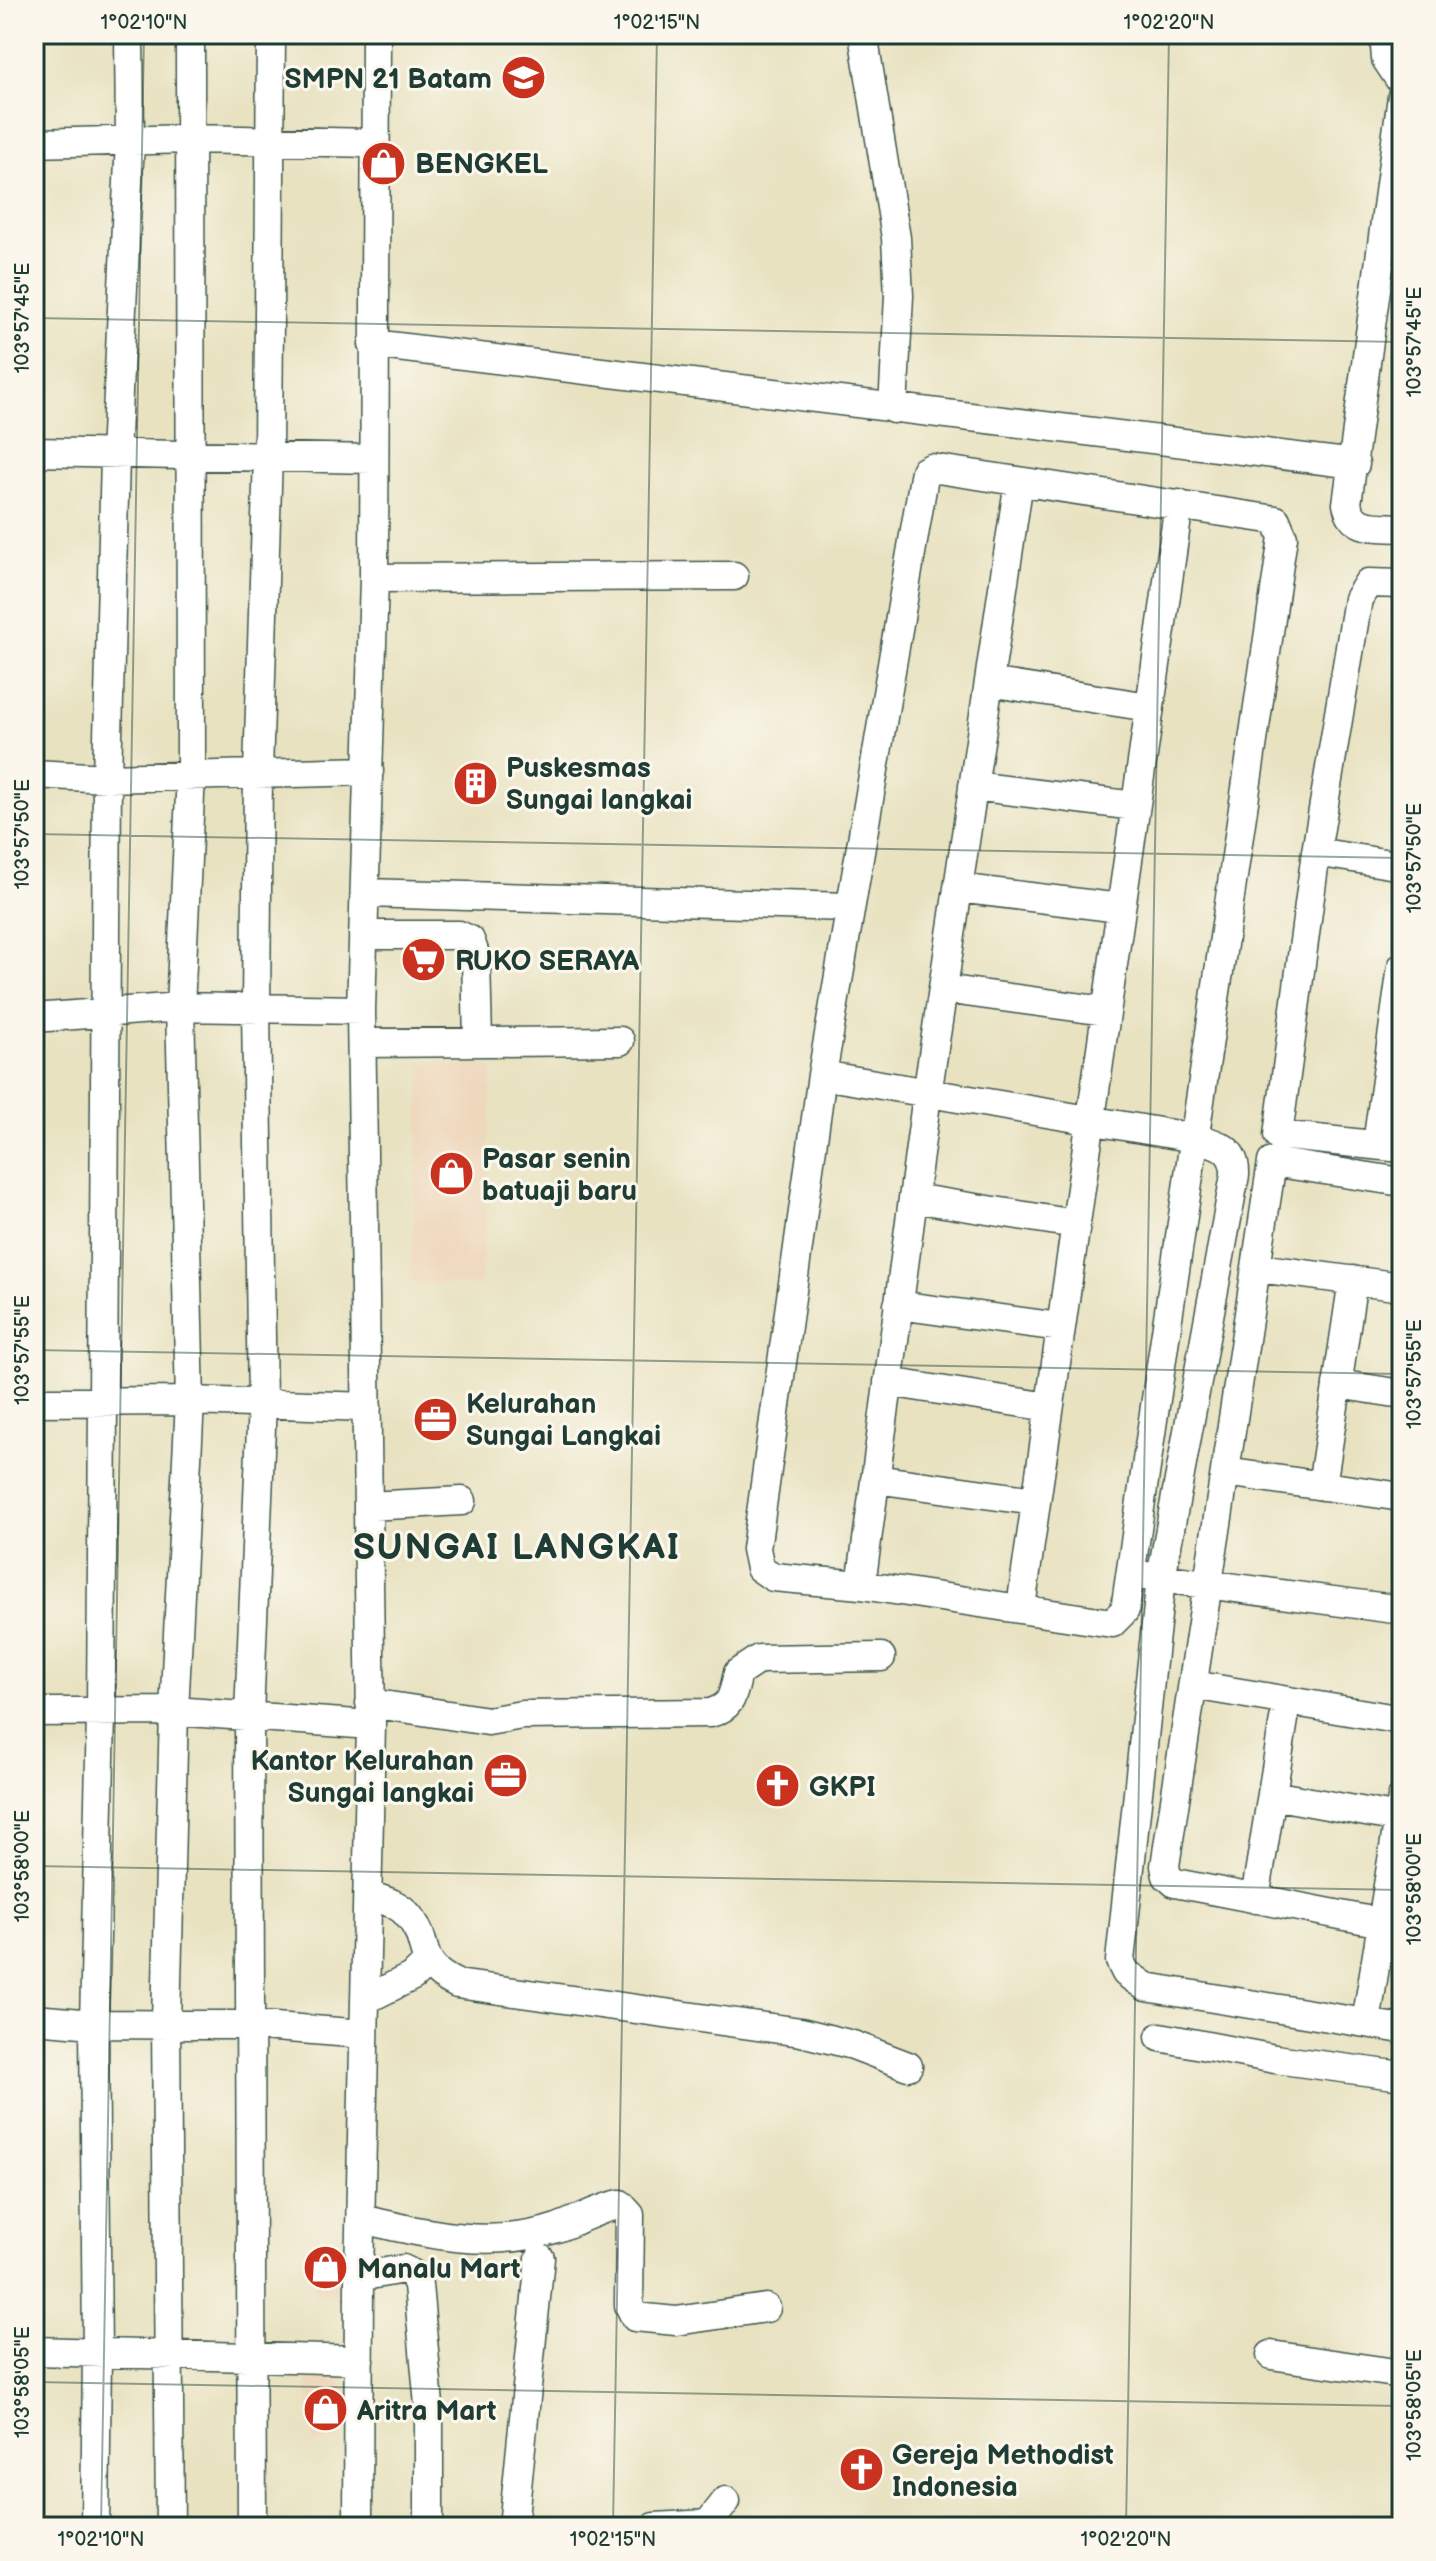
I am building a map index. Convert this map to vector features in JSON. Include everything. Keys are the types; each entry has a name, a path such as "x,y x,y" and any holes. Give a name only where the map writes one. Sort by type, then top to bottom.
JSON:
{"street":[{"path":"95,2527 94,2024 101,1714 107,778 115,456 130,140 129,34"},
{"path":"170,2527 166,2022 174,1711 190,1401 180,1007 191,774 190,34"},
{"path":"252,2527 249,1715 262,1403 256,1009 258,772 268,455 271,34"},
{"path":"358,2527 359,2277 371,1714 361,1010 374,578 372,459 376,34"},
{"path":"863,34 896,238 899,296 893,409"},
{"path":"1384,34 1386,59 1402,83"},
{"path":"1402,96 1355,464 1347,504 1355,522 1402,528"},
{"path":"34,143 191,139 374,143"},
{"path":"373,344 1355,464"},
{"path":"34,452 372,459"},
{"path":"931,468 1179,504 1272,517 1280,524 1283,537 1125,1610 1112,1623 861,1585 773,1577 760,1568 756,1559 822,1075 923,474 931,468"},
{"path":"861,1585 927,1095 1019,481"},
{"path":"1021,1607 1179,504"},
{"path":"374,578 734,576"},
{"path":"1402,584 1368,583 1358,599 1316,852 1278,1135 1390,1146 1402,967"},
{"path":"989,682 1149,707"},
{"path":"34,774 107,778 369,771"},
{"path":"973,786 1135,806"},
{"path":"1316,852 1402,866"},
{"path":"958,888 1120,908"},
{"path":"365,893 848,907"},
{"path":"363,935 459,935 470,940 476,957 478,1042"},
{"path":"943,989 1105,1011"},
{"path":"34,1018 180,1007 361,1010"},
{"path":"362,1043 620,1041"},
{"path":"822,1075 927,1095 1090,1118 1195,1138 1226,1149 1235,1165 1235,1175 1161,1578 1120,1961 1126,1973 1146,1987 1402,2029"},
{"path":"1382,1923 1175,1883 1167,1876 1165,1866 1272,1162 1402,1182"},
{"path":"913,1198 1075,1224"},
{"path":"1258,1268 1402,1287"},
{"path":"1322,1486 1353,1280"},
{"path":"898,1305 1060,1327"},
{"path":"888,1382 1049,1407"},
{"path":"1337,1384 1402,1394"},
{"path":"34,1402 104,1405 190,1401 367,1407"},
{"path":"1225,1472 1402,1497"},
{"path":"875,1479 1036,1501"},
{"path":"368,1506 462,1501"},
{"path":"1130,1574 1402,1610"},
{"path":"34,1712 371,1714 488,1721 522,1715 710,1713 723,1710 732,1700 738,1673 759,1659 881,1657"},
{"path":"1193,1685 1402,1720"},
{"path":"1255,1899 1287,1701"},
{"path":"1272,1795 1400,1808 1366,2023"},
{"path":"368,1895 391,1903 408,1915 434,1972 457,1984 801,2032 853,2045 908,2066"},
{"path":"365,2000 413,1976 428,1962"},
{"path":"34,2019 94,2024 166,2022 249,2025 364,2034"},
{"path":"1160,2037 1275,2059 1402,2076"},
{"path":"362,2219 459,2239 517,2236 557,2228 595,2210 620,2204 630,2215 629,2305 635,2317 676,2321 766,2308"},
{"path":"513,2527 540,2258"},
{"path":"359,2277 403,2269 413,2274 418,2285 429,2405 429,2527"},
{"path":"34,2351 359,2360"},
{"path":"1271,2355 1402,2374"},
{"path":"654,2527 708,2524 726,2501"}],"shaded area":[{"name":"Pasar senin batuaji baru","path":"422,1062 493,1066 481,1286 410,1282"},
{"name":"Manalu Mart","path":"313,2240 337,2243 340,2295 314,2294"},
{"name":"Aritra Mart","path":"307,2380 342,2381 341,2440 313,2444"}],"place":[{"name":"SMPN 21 Batam","path":"523,78"},
{"name":"BENGKEL","path":"384,163"},
{"name":"Puskesmas Sungai langkai","path":"475,783"},
{"name":"RUKO SERAYA","path":"424,960"},
{"name":"Pasar senin batuaji baru","path":"451,1174"},
{"name":"Kelurahan Sungai Langkai","path":"435,1419"},
{"name":"Kantor Kelurahan Sungai langkai","path":"505,1776"},
{"name":"GKPI","path":"778,1786"},
{"name":"Manalu Mart","path":"326,2268"},
{"name":"Aritra Mart","path":"326,2410"},
{"name":"Gereja Methodist Indonesia","path":"861,2470"}],"district":[{"name":"SUNGAI LANGKAI","path":"517,1546"}]}
